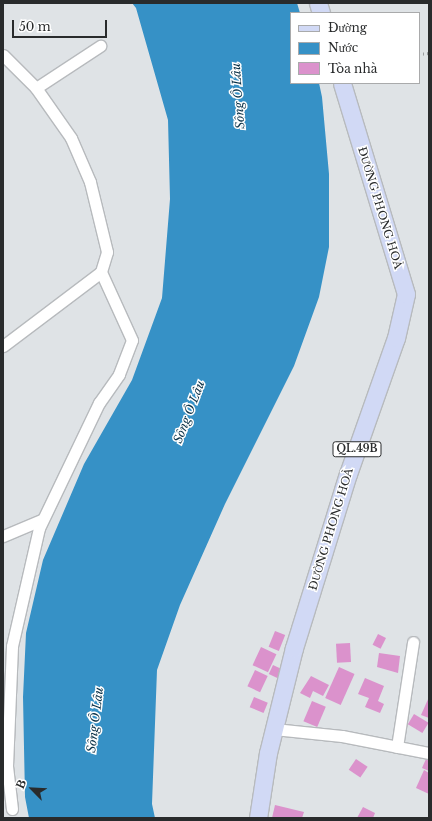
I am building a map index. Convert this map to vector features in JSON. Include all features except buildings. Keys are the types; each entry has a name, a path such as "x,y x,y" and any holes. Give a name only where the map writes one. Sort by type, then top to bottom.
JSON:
{"main road":[{"name":"ĐƯỜNG PHONG HOÀ","path":"258,818 274,729 294,648 348,474 396,338 406,294 342,84"}],"street":[{"path":"36,88 100,46"},
{"path":"3,55 36,88 71,138 90,182 107,252 101,272 3,346"},
{"path":"12,809 7,766 12,646 41,520 89,421 115,382 130,348 131,333 101,272"},
{"path":"3,536 41,520"},
{"path":"397,747 413,642"},
{"path":"274,729 342,736 429,753"}],"water":[{"name":"Sông Ô Lâu","path":"132,3 297,3 300,12 290,12 290,84 319,84 322,97 329,174 329,247 319,297 294,366 225,504 180,605 157,670 152,804 155,818 29,818 25,797 23,697 26,633 43,560 84,464 132,380 162,298 170,199 168,120 136,8"}]}
